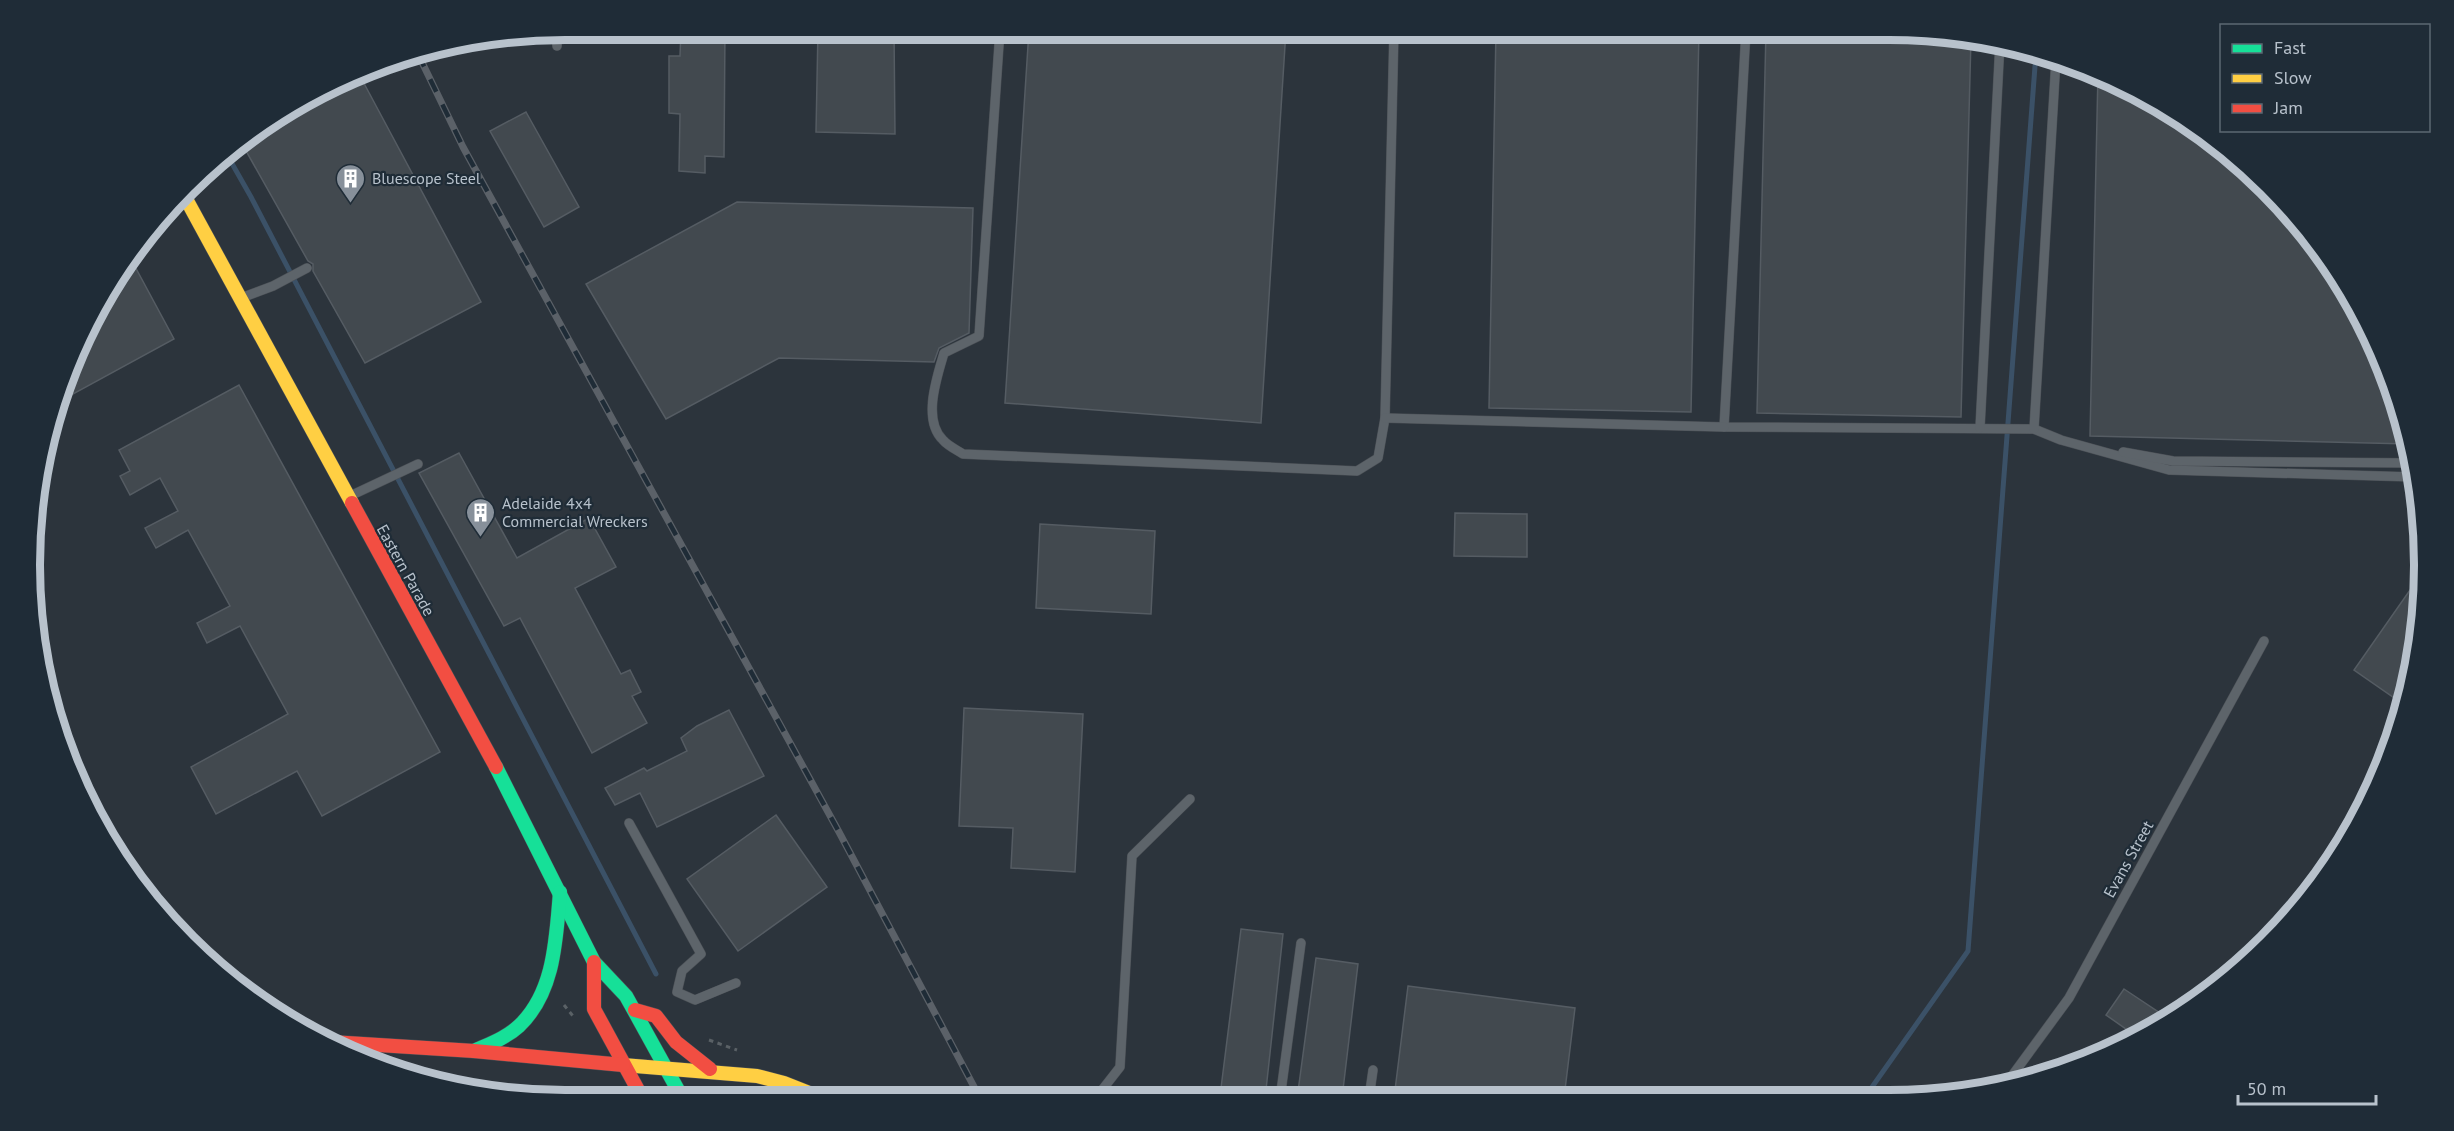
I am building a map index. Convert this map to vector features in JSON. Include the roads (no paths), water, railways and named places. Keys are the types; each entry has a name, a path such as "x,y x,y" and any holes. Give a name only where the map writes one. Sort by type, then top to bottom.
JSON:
{"main road":[{"name":"Eastern Parade","path":"187,202 485,746 594,962 626,996 678,1090"},
{"path":"474,1051 499,1040 519,1026 543,995 552,963 560,892"},
{"name":"Eastern Parade","path":"594,962 594,1010 638,1090"},
{"path":"635,1010 656,1016 676,1042 710,1070"},
{"path":"348,1043 474,1051 667,1070 710,1070 760,1076 799,1090"}],"lane":[{"path":"999,40 979,336 944,354 932,395 933,419 941,440 963,454 1357,471 1378,458 1385,418 1394,40"},
{"path":"1724,428 1745,40"},
{"path":"557,41 557,45"},
{"path":"1980,428 1999,53"},
{"path":"2034,429 2055,68"},
{"path":"239,298 273,286 307,268"},
{"path":"1385,418 1724,428 2034,429 2061,440 2169,470 2405,477"},
{"path":"2061,440 2173,461 2403,463"},
{"path":"347,497 375,486 418,464"},
{"name":"Evans Street","path":"2012,1075 2069,998 2264,641"},
{"path":"1102,1090 1120,1067 1132,856 1190,799"},
{"path":"629,823 700,954 682,971 677,992 695,1000 736,983"},
{"path":"1281,1090 1300,943"},
{"path":"1370,1090 1373,1070"}],"waterway":[{"path":"1870,1090 1968,951 2035,61"},
{"path":"231,161 656,974"}],"railway":[{"path":"421,61 463,147 839,832 976,1090"}],"place":[{"name":"Bluescope Steel","path":"351,204"},
{"name":"Adelaide 4x4 Commercial Wreckers","path":"481,538"}]}
